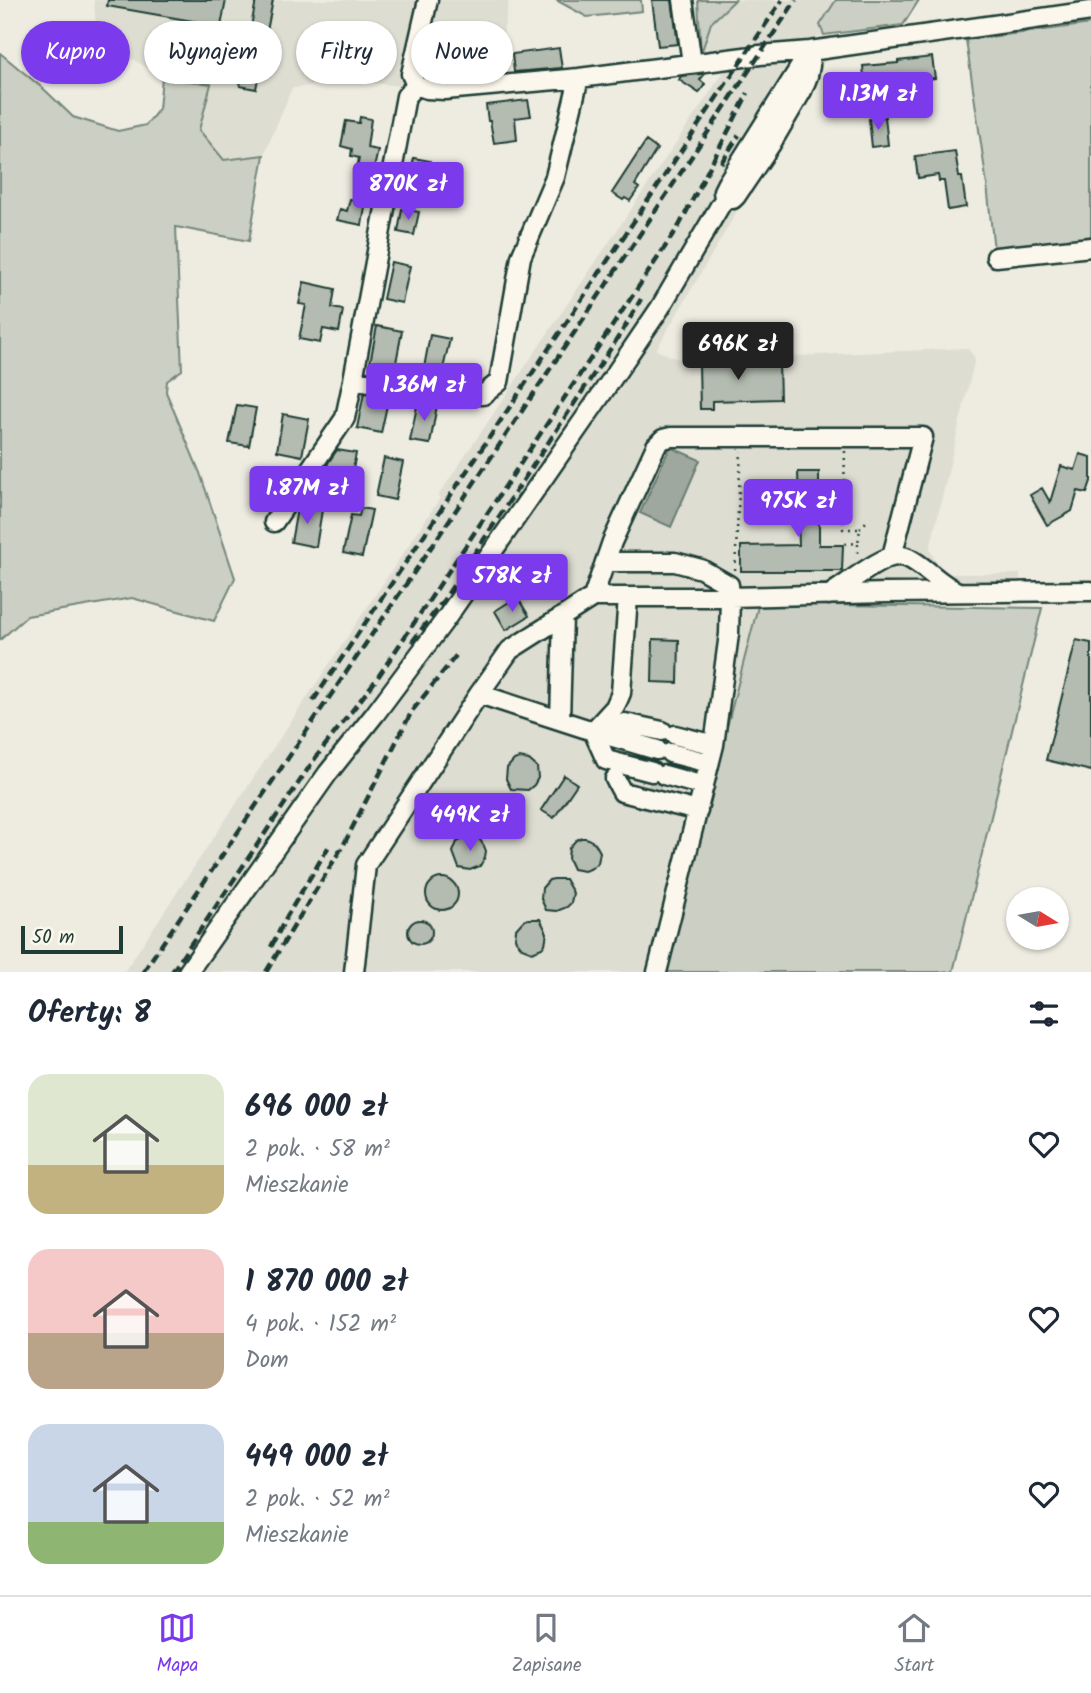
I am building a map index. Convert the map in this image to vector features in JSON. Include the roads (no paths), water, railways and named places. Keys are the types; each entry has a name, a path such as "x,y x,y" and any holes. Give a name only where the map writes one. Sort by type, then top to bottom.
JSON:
{"street":[{"path":"428,0 411,74 416,85 445,90 579,78 810,51 1091,10"},
{"path":"683,0 692,64"},
{"path":"188,972 328,773 445,620 601,396 660,308 724,200 723,191 727,183 810,51"},
{"path":"353,380 483,395 499,382 521,257 555,177 579,78"},
{"path":"274,522 345,418 406,96 416,85"},
{"path":"996,257 1091,247"},
{"path":"593,597 612,542 656,446 663,439 671,437 923,437 892,556"},
{"path":"354,972 366,865 510,650 593,597 826,587 892,556 911,559 948,587 965,593"},
{"path":"605,562 675,562 701,569 730,591 828,596 1091,592"},
{"path":"828,596 857,571"},
{"path":"657,972 714,745 729,634 730,591"},
{"path":"593,731 615,707 621,693 628,597"},
{"path":"560,720 563,616"},
{"path":"479,694 593,731 709,763"},
{"path":"593,731 625,723 714,745"},
{"path":"593,731 622,792 700,799"},
{"path":"606,760 700,799"},
{"path":"615,779 656,781"}],"tunnel":[{"path":"648,788 660,791"}],"railway":[{"path":"313,701 782,0"},
{"path":"143,972 434,543 796,0"},
{"path":"172,972 316,757 376,680 679,226 748,93"},
{"path":"721,163 739,135"},
{"path":"412,642 445,598 641,299"},
{"path":"266,972 344,844 412,711 458,653"},
{"path":"271,947 329,846"}]}
